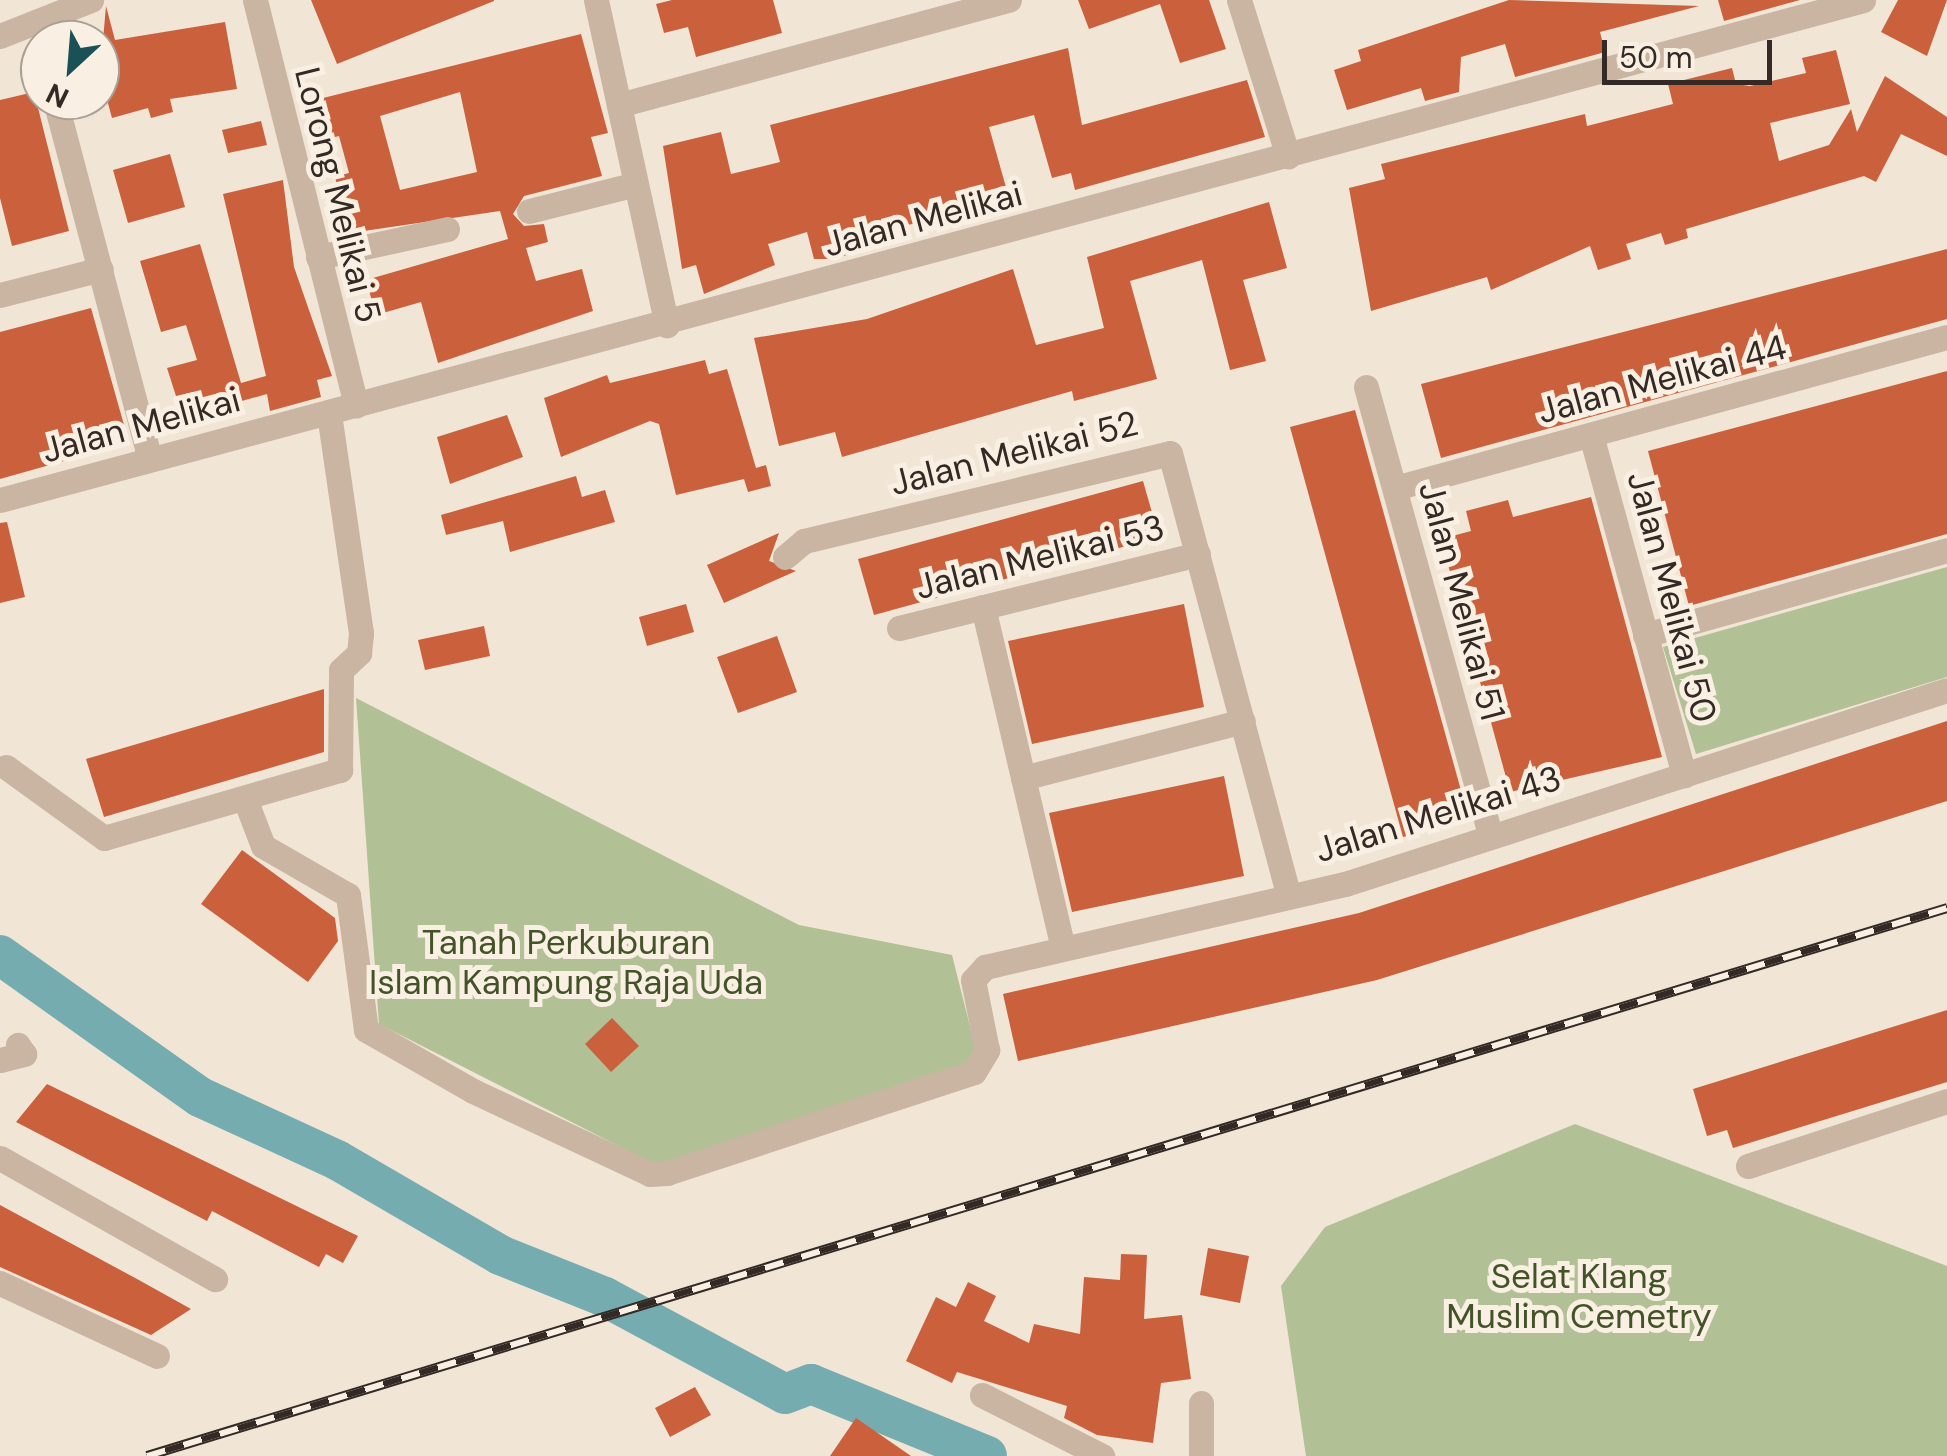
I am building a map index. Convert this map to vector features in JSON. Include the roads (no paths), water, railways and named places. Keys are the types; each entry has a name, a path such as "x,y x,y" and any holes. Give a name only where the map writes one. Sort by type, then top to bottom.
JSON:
{"street":[{"path":"61,20 91,0"},
{"name":"Lorong Melikai 5","path":"255,0 356,406"},
{"path":"596,0 666,325"},
{"path":"619,105 1009,0"},
{"path":"1239,0 1288,156"},
{"name":"Jalan Melikai","path":"0,500 149,455 330,414 666,325 1863,0"},
{"path":"60,120 149,455"},
{"path":"529,211 636,184"},
{"path":"318,257 447,230"},
{"path":"0,295 101,269"},
{"name":"Jalan Melikai 44","path":"1395,488 1947,337"},
{"name":"Jalan Melikai 51","path":"1366,387 1490,834"},
{"path":"6,767 104,838 340,770 340,670 359,653 360,633 330,414"},
{"name":"Jalan Melikai 50","path":"1591,435 1684,776"},
{"name":"Jalan Melikai 52","path":"785,557 804,541 1158,452 1170,453 1288,892"},
{"path":"1646,636 1947,550"},
{"name":"Jalan Melikai 53","path":"899,628 1198,554"},
{"path":"983,608 1063,947"},
{"name":"Jalan Melikai 43","path":"245,799 263,846 348,896 366,1030 650,1174 944,1086 983,1063 972,980 985,967 1288,892 1344,884 1947,690"},
{"path":"1023,778 1243,721"},
{"path":"1748,1166 1947,1101"},
{"path":"0,1158 215,1280"},
{"path":"0,1283 157,1356"},
{"path":"982,1396 1102,1456"},
{"path":"1201,1403 1201,1456"}],"waterway":[{"path":"0,955 200,1097 337,1160 500,1255 605,1297 785,1394 811,1384 987,1456"}],"railway":[{"path":"147,1456 1947,908"}],"park label":[{"name":"Tanah Perkuburan Islam Kampung Raja Uda","path":"566,962"},
{"name":"Selat Klang Muslim Cemetry","path":"1579,1296"}]}
